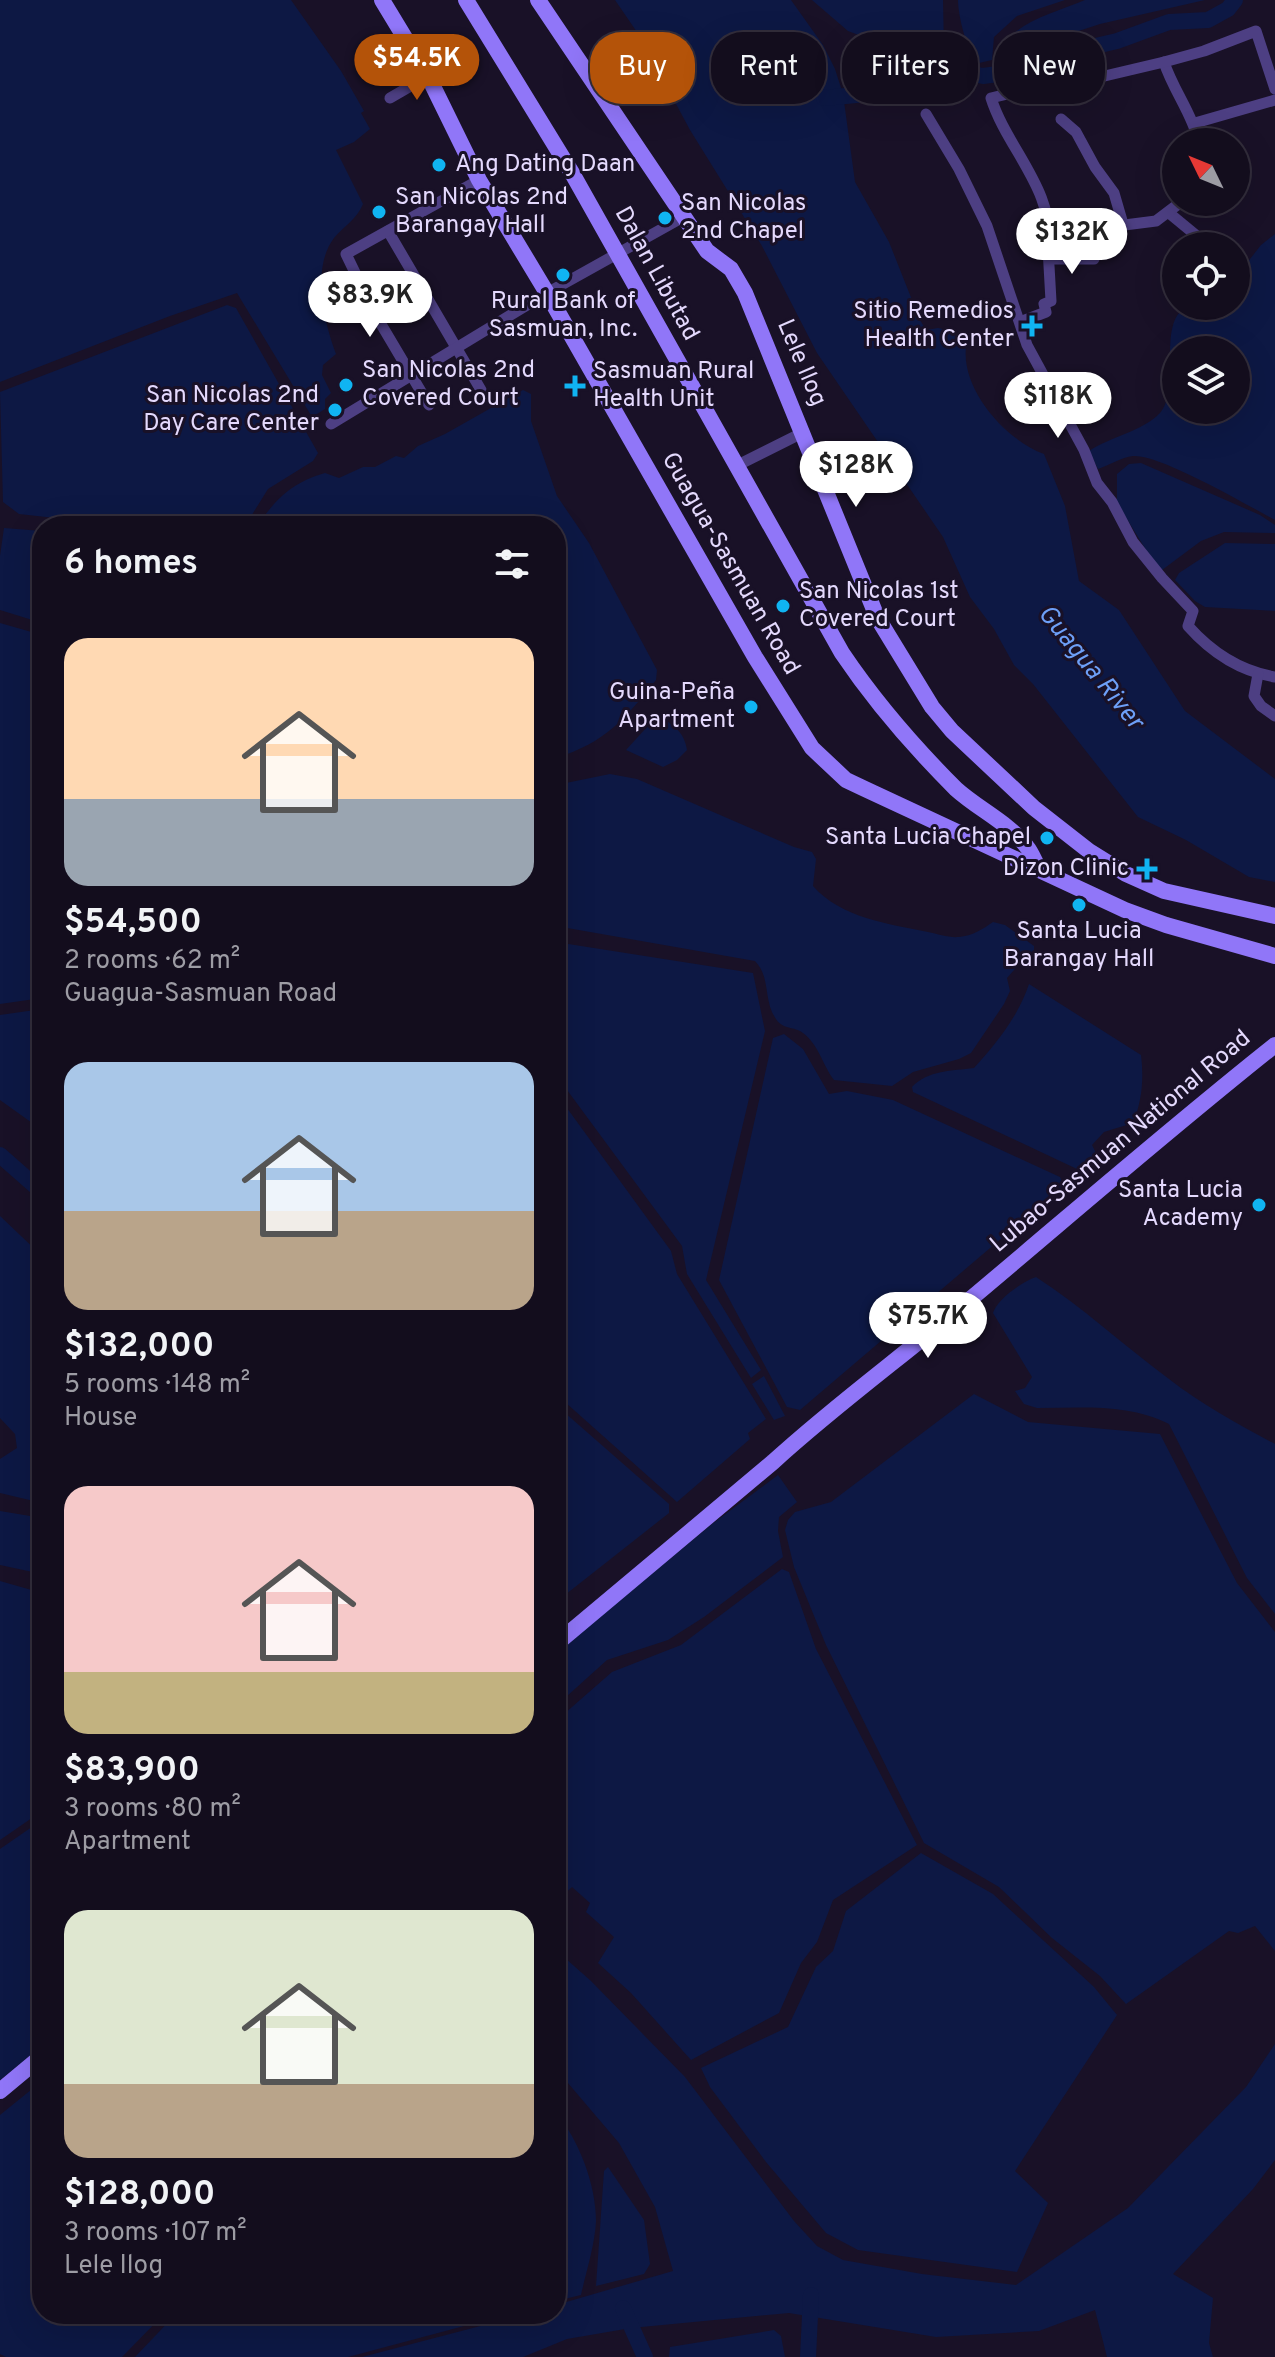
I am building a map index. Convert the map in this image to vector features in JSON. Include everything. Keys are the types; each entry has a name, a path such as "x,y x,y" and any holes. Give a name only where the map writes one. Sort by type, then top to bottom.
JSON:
{"main road":[{"name":"Guagua-Sasmuan Road","path":"382,0 428,76 479,180 755,657 812,748 846,780 1125,910 1275,956"},
{"name":"Dalan Libutad","path":"466,0 572,173 824,626 859,678 917,748 959,791 1011,831 1028,848 1039,869"},
{"name":"Lele Ilog","path":"538,0 707,251 731,269 745,293 877,617 932,707 952,731 1034,808 1089,851 1126,874 1164,891 1275,916"},
{"name":"Lubao-Sasmuan National Road","path":"566,1635 806,1431 913,1347 1089,1197 1275,1045"},
{"path":"0,2091 32,2064"}],"street":[{"path":"1020,322 1046,312 1044,304 1051,301 1046,213 1038,186 1002,127 991,98 1075,83 1164,62 1256,31 1275,89"},
{"path":"1164,62 1170,81 1196,128"},
{"path":"390,98 428,76"},
{"path":"1195,123 1275,100"},
{"path":"926,114 959,169 987,226 1027,345 1084,450 1097,483 1112,502 1133,542 1193,611 1188,626 1222,658 1258,674 1275,677"},
{"path":"1061,119 1076,132 1114,193 1123,224"},
{"path":"429,405 375,314 346,254 479,180"},
{"path":"331,424 547,293 685,216"},
{"path":"1049,253 1094,240 1093,229 1143,224 1162,216"},
{"path":"1173,216 1192,232"},
{"path":"388,231 481,390"},
{"path":"1049,253 1094,259"},
{"path":"736,466 804,432"},
{"path":"1258,674 1254,696 1261,706 1275,716"}],"water":[{"path":"0,0 291,0 341,71 364,111 361,113 370,129 354,142 336,150 363,204 334,238 323,264 324,311 336,354 323,365 322,375 331,393 325,399 325,409 312,417 237,293 0,382"},
{"name":"Guagua River","path":"615,0 791,0 814,32 711,32 711,104 826,104 826,51 842,91 855,182 889,242 920,320 926,330 938,328 956,332 966,347 966,363 978,396 1001,425 1044,454 1065,506 1079,581 1119,610 1185,711 1275,779 1275,882 1249,877 1186,840 1138,817 1033,684 1014,665 994,629 970,597 943,537 817,353 762,246 676,104 695,104 695,32 637,32"},
{"path":"812,0 943,0 944,32 848,31"},
{"path":"958,0 1065,0 1017,16 999,32 994,32 992,60 979,63 978,32 964,32"},
{"path":"1085,0 1205,0 1076,32 1016,32 1053,12"},
{"path":"1275,234 1275,520 1162,463 1133,456 1098,469 1089,451 1145,425 1162,409 1162,424 1250,424 1250,336 1172,336 1175,320 1250,320 1250,259"},
{"path":"227,305 236,308 318,453 313,461 268,489 251,516 19,514 3,502 0,392"},
{"path":"523,390 531,394 531,421 557,496 589,543 657,670 656,680 613,728 573,752 566,754 566,516 264,516 278,500 303,482 325,473 339,478 363,467 375,467 396,456 404,458 418,446"},
{"path":"1141,463 1260,515 1275,525 1275,533 1224,532 1201,541 1162,570 1156,566 1117,503 1117,474 1129,464"},
{"path":"4,528 32,530 32,620 0,610 0,556"},
{"path":"1225,543 1275,544 1275,611 1205,607 1175,580 1179,573"},
{"path":"0,623 32,632 32,999 0,1004"},
{"path":"662,718 679,731 687,750 663,767 626,750 647,727"},
{"path":"610,774 637,779 812,852 816,859 813,886 824,897 851,913 951,937 973,934 993,922 1005,925 1034,946 1034,954 1021,962 1007,978 1010,991 1004,1004 971,1053 913,1072 892,1086 834,1080 808,1038 776,1019 769,1005 763,974 755,961 566,928 566,783"},
{"path":"566,944 753,973 765,1031 706,1280 761,1370 751,1378 687,1274 682,1246 566,1089"},
{"path":"1029,984 1141,1055 1142,1090 1133,1123 1104,1132 1092,1145 1098,1157 1077,1169 913,1092 912,1087 925,1077 974,1068 1006,1029"},
{"path":"32,1010 32,1123 0,1100 0,1015"},
{"path":"784,1034 803,1049 829,1094 847,1091 893,1100 1060,1177 1064,1185 800,1410 787,1407 719,1280 773,1038"},
{"path":"566,1107 671,1251 677,1274 766,1419 748,1433 750,1439 677,1502 566,1403"},
{"path":"0,1216 32,1246 32,1501 0,1493 0,1459 17,1448 15,1434 0,1418"},
{"path":"1036,1277 1181,1388 1275,1444 1275,1614 1247,1578 1169,1424 1121,1410 1037,1408 1024,1404 1015,1391 1025,1388 1032,1377 993,1313 999,1302"},
{"path":"764,1376 785,1416 774,1420 752,1384"},
{"path":"974,1394 1028,1422 1160,1434 1237,1583 1275,1632 1275,1951 1255,1926 1238,1933 1229,1931 1126,2004 1100,1976 1052,1938 999,1887 924,1843 826,1645 794,1567 785,1530 795,1512 831,1502"},
{"path":"566,1414 669,1504 669,1513 566,1594"},
{"path":"778,1475 797,1502 779,1517 783,1557 704,1617 668,1640 607,1660 566,1697 566,1645 712,1524"},
{"path":"0,1511 32,1516 32,1572 0,1565"},
{"path":"782,1569 789,1572 816,1649 917,1845 833,1900 817,1942 801,1963 779,2013 691,2060 631,1993 598,1963 614,1937 586,1912 590,1903 572,1887 566,1893 566,1712 612,1672 681,1645"},
{"path":"0,1581 32,1590 32,1818 0,1840"},
{"path":"32,1827 32,2054 0,2080 0,1849"},
{"path":"921,1853 993,1894 1094,1987 1117,2015 1015,2171 1048,2203 1017,2272 858,2250 826,2233 766,2162 710,2087 701,2068 788,2027 816,1967 833,1951 846,1911"},
{"path":"566,1959 685,2077 794,2221 817,2246 843,2260 922,2274 1016,2285 1128,2208 1246,2087 1275,2044 1275,2160 1253,2189 1173,2274 1213,2298 1209,2343 1213,2357 1107,2357 1095,2310 1039,2331 936,2337 789,2313 631,2328 567,2339 523,2357 362,2357 488,2324 566,2324 566,2302 673,2271 655,2207 619,2143 566,2081"},
{"path":"32,2089 32,2324 154,2324 122,2357 6,2357 0,2354 0,2115"},
{"path":"566,2127 585,2164 595,2207 592,2249 581,2295 566,2299"},
{"path":"608,2167 644,2220 650,2264 644,2274 596,2286 604,2171"},
{"path":"166,2324 472,2324 348,2357 135,2357"},
{"path":"774,2330 781,2336 785,2357 669,2357 670,2347"}],"waterway":[{"path":"826,98 867,94 958,71 983,76 998,74 1053,56 1117,41 1169,22 1208,20 1228,9 1235,0"},
{"path":"0,1155 32,1183"},
{"path":"808,2357 811,2295"},
{"path":"623,2308 645,2357"}],"place":[{"name":"Ang Dating Daan","path":"439,165"},
{"name":"San Nicolas 2nd Barangay Hall","path":"379,212"},
{"name":"San Nicolas 2nd Chapel","path":"665,218"},
{"name":"Rural Bank of Sasmuan, Inc.","path":"563,275"},
{"name":"Sitio Remedios Health Center","path":"1032,326"},
{"name":"San Nicolas 2nd Covered Court","path":"346,385"},
{"name":"Sasmuan Rural Health Unit","path":"575,386"},
{"name":"San Nicolas 2nd Day Care Center","path":"335,410"},
{"name":"San Nicolas 1st Covered Court","path":"783,606"},
{"name":"Guina-Peña Apartment","path":"751,707"},
{"name":"Santa Lucia Chapel","path":"1047,838"},
{"name":"Dizon Clinic","path":"1147,869"},
{"name":"Santa Lucia Barangay Hall","path":"1079,905"},
{"name":"Santa Lucia Academy","path":"1259,1205"}]}
